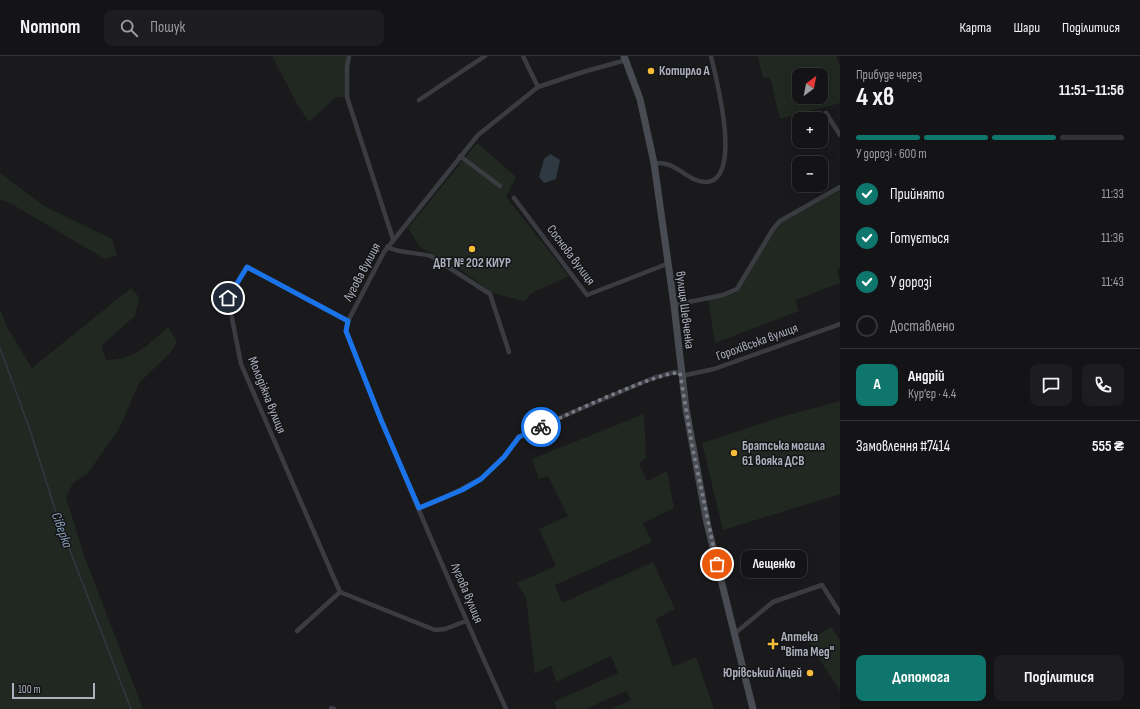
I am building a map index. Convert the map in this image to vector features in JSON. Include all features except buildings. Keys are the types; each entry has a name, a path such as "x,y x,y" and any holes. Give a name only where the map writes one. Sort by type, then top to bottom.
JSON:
{"street":[{"path":"349,56 347,67 347,97 393,239"},
{"path":"419,100 485,56"},
{"path":"523,56 538,87 625,58"},
{"path":"654,163 667,164 697,181 707,182 716,179 721,174 725,133 724,116 711,56"},
{"name":"вулиця Шевченка","path":"625,58 640,99 654,163 667,264 674,305 680,373 707,523 753,709"},
{"name":"Лугова вулиця","path":"506,709 466,621 381,420 346,331 348,321 387,247 393,239 478,135 538,87"},
{"path":"828,116 840,135"},
{"path":"460,156 500,186"},
{"path":"674,305 723,295 737,289 773,229 780,221 840,187"},
{"name":"Соснова вулиця","path":"514,198 587,295 667,264"},
{"path":"387,247 397,252 420,253 431,256 490,294 509,352"},
{"name":"Молодіжна вулиця","path":"340,592 241,364 228,298 247,267 348,321"},
{"name":"Горохівська вулиця","path":"419,508 462,490 481,479 504,457 519,437 559,418 653,378 675,372 686,375 714,369 840,324"},
{"path":"734,634 773,602 822,585 840,612"},
{"path":"298,631 340,592 435,630 445,629 466,621"}],"shaded area":[{"path":"272,56 349,56 347,97 336,97 309,122 298,106"},
{"path":"758,56 836,56 840,67 840,103 806,112 792,112 792,116 780,119 770,77 763,78"},
{"path":"477,143 516,177 506,197 569,276 530,294 524,301 492,293 460,269 420,247 408,228"},
{"path":"550,154 560,160 556,179 544,183 539,177 544,159"},
{"path":"0,173 44,206 112,239 117,255 105,259 15,206 0,199"},
{"path":"840,187 840,268 837,269 840,283 795,300 799,311 715,343 708,298 737,289 780,221"},
{"path":"131,288 139,297 135,316 101,346 106,360 133,354 147,345 168,327 177,342 170,353 139,383 119,429 88,473 73,483 66,498 85,558 143,709 0,709 0,309 8,329 32,368"},
{"path":"840,401 840,494 723,530 702,443 784,416"},
{"path":"644,414 646,458 639,463 647,481 667,471 674,508 643,523 652,542 555,585 562,603 653,562 675,609 656,619 673,667 696,657 714,709 610,709 631,700 626,691 585,709 557,709 554,702 618,673 611,656 556,682 551,665 535,674 526,597 517,583 556,566 539,529 568,516 548,476 539,479 532,459"},
{"path":"831,627 840,640 840,691 808,641"}],"waterway":[{"name":"Сіверка","path":"0,348 30,430 59,522 131,709"}],"way so far":[{"path":"541,427 653,378 675,372 680,373 707,523 717,564"}],"place":[{"name":"Котирло А","path":"651,71"},
{"name":"ДВТ № 202 КИУР","path":"472,249"},
{"name":"Братська могила 61 вояка ДСВ","path":"734,453"},
{"name":"Лещенко","path":"717,564"},
{"name":"Аптека \"Віта Мед\"","path":"773,644"},
{"name":"Юрівський Ліцей","path":"810,673"}],"route":[{"path":"228,298 247,267 348,321 346,331 381,420 419,508 462,490 481,479 504,457 519,437 541,427"}]}
